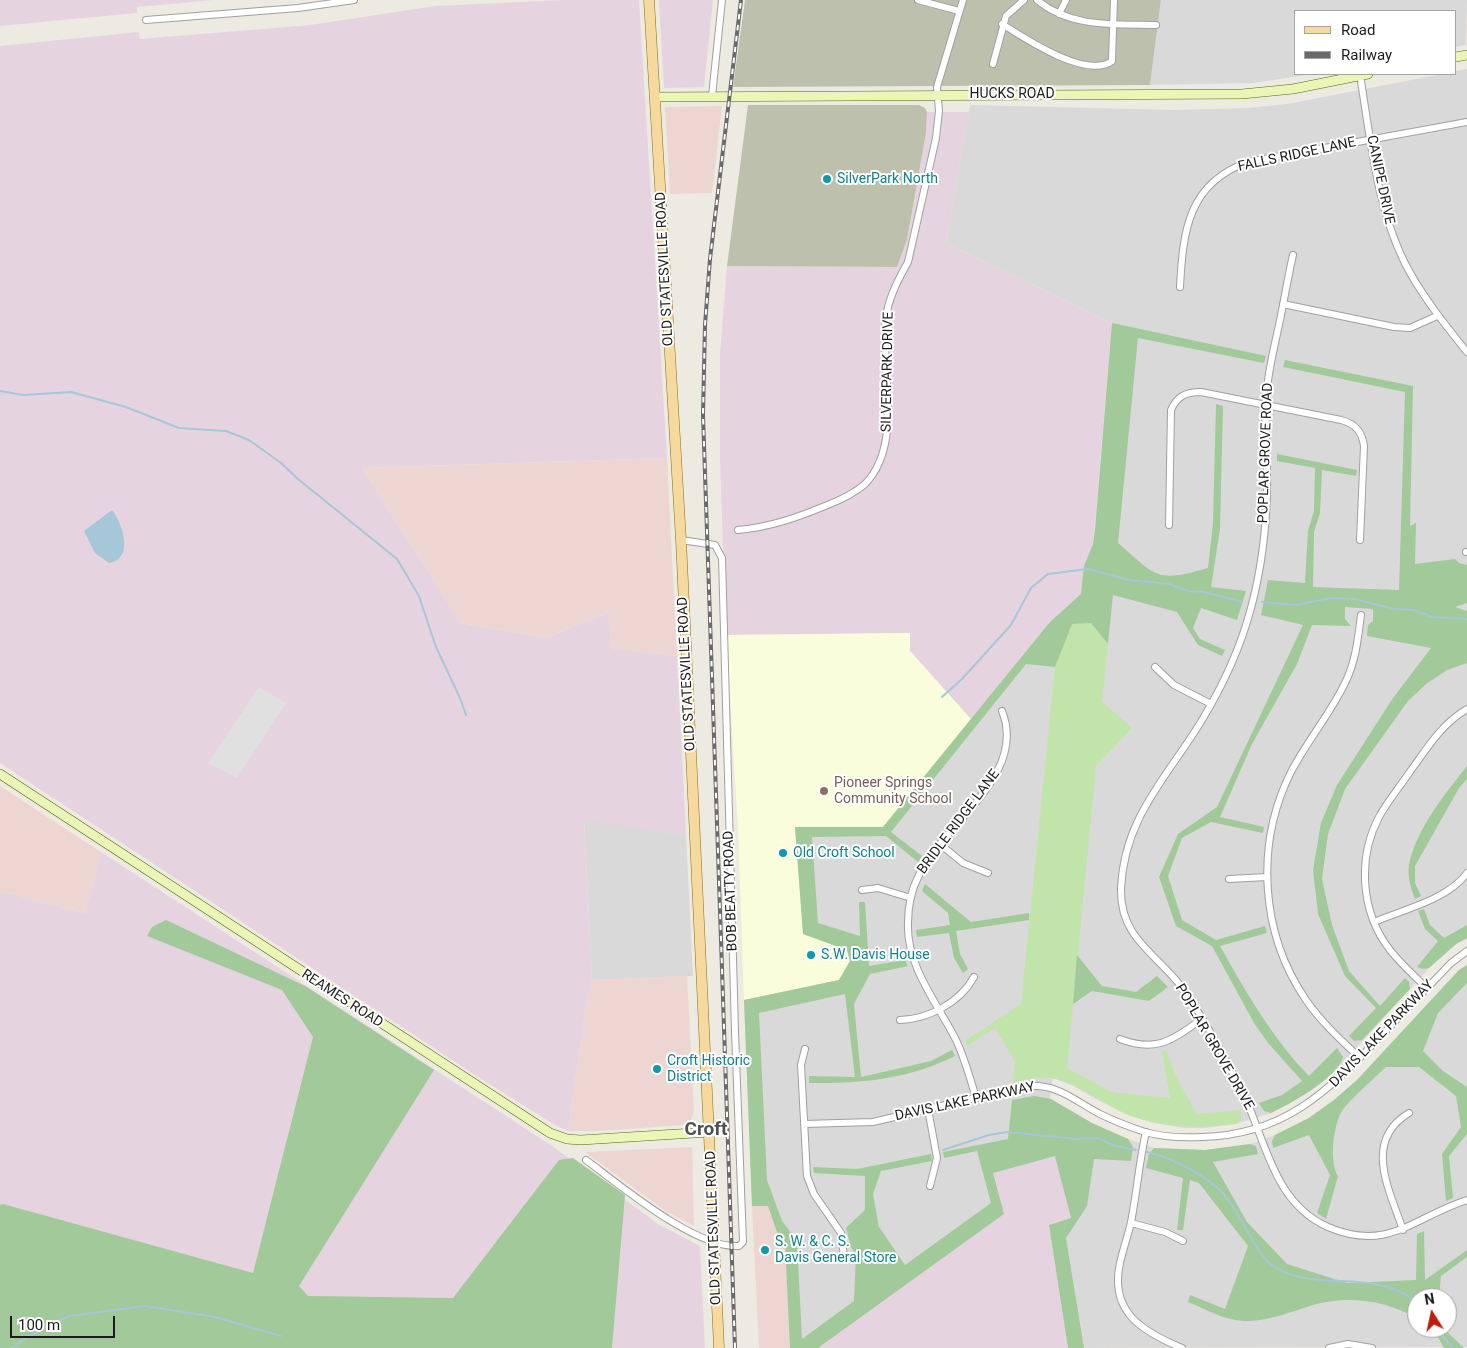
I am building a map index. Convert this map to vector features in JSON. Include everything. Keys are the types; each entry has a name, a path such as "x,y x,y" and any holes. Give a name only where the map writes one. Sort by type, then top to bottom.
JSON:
{"main road":[{"name":"OLD STATESVILLE ROAD","path":"649,0 681,540 719,1348"},
{"name":"HUCKS ROAD","path":"655,97 936,94 1242,94 1293,89 1364,75"},
{"name":"REAMES ROAD","path":"0,774 550,1133 567,1139 580,1140 710,1132"}],"street":[{"path":"146,20 298,8 354,0"},
{"path":"712,96 722,0"},
{"path":"918,0 958,11"},
{"name":"SILVERPARK DRIVE","path":"738,530 767,527 792,520 838,501 865,484 884,451 887,429 886,365 888,307 899,278 908,262 936,138 939,111 936,94 958,11 963,0"},
{"path":"993,64 1002,24 1006,16 1024,0"},
{"path":"1037,0 1059,14 1082,21 1156,25"},
{"path":"1059,14 1066,0"},
{"path":"1002,24 1048,52 1085,64 1108,64 1112,61 1114,0"},
{"name":"CANIPE DRIVE","path":"1364,75 1371,139 1381,198 1390,228 1410,272 1437,316 1467,352"},
{"name":"FALLS RIDGE LANE","path":"1180,287 1188,219 1199,199 1214,180 1234,167 1248,162 1467,122"},
{"name":"POPLAR GROVE ROAD","path":"1211,704 1242,636 1258,580 1267,492 1265,405 1267,383 1292,255"},
{"path":"1283,304 1394,327 1410,328 1437,316"},
{"path":"1169,525 1171,410 1174,402 1186,394 1201,392 1342,420 1353,424 1361,432 1364,446 1360,540"},
{"name":"BOB BEATTY ROAD","path":"681,540 715,545 722,558 734,995 744,1239 739,1246 727,1247 715,1242"},
{"path":"1360,1058 1322,1020 1295,981 1275,933 1266,877 1270,833 1280,796 1298,759 1346,682 1354,658 1361,615"},
{"path":"1155,667 1174,685 1211,704"},
{"name":"POPLAR GROVE DRIVE","path":"1211,704 1145,805 1128,848 1121,894 1124,914 1133,935 1173,976 1202,1020 1241,1090 1286,1193 1303,1212 1316,1221 1332,1228 1358,1235 1371,1236 1404,1230 1443,1208 1467,1200"},
{"path":"1427,988 1389,949 1374,922 1367,899 1365,873 1369,844 1374,828 1390,799 1440,730 1467,709"},
{"name":"BRIDLE RIDGE LANE","path":"976,1098 962,1053 914,960 910,946 908,923 911,898 921,871 1003,764 1007,734 1002,711"},
{"path":"940,845 963,862 988,873"},
{"path":"1374,922 1443,894 1457,884 1467,873"},
{"path":"1229,879 1266,877"},
{"path":"862,890 878,888 911,898"},
{"name":"DAVIS LAKE PARKWAY","path":"804,1124 873,1122 1027,1086 1049,1086 1101,1114 1146,1132 1187,1138 1210,1137 1258,1128 1289,1116 1323,1094 1451,963 1467,951"},
{"path":"900,1020 924,1016 939,1009 964,992 974,977"},
{"path":"1120,1038 1142,1046 1159,1044 1179,1035 1202,1020"},
{"path":"805,1049 801,1065 807,1176 814,1194 841,1233 844,1257"},
{"path":"928,1110 937,1158 930,1186"},
{"path":"1404,1230 1381,1159 1388,1134 1401,1117 1409,1113"},
{"path":"1146,1132 1139,1161 1131,1223 1119,1273 1120,1292 1125,1306 1133,1319 1145,1331 1182,1348"},
{"path":"586,1160 663,1215 715,1242"},
{"path":"1131,1223 1165,1232 1183,1241"},
{"path":"1329,1348 1348,1344 1372,1348"}],"shaded area":[{"path":"0,0 213,0 137,7 137,13 0,26"},
{"path":"563,0 639,0 667,458 362,468 461,623 546,638 609,612 611,648 677,656 686,835 584,820 592,980 586,1006 568,1131 555,1125 478,1077 0,763 0,46 139,32 140,39 310,25 435,6"},
{"path":"659,0 713,0 704,87 664,88"},
{"path":"745,0 1161,0 1150,85 733,87"},
{"path":"1161,0 1467,0 1466,45 1457,47 1457,10 1294,10 1294,75 1306,75 1254,83 1150,85"},
{"path":"1467,69 1467,939 1456,944 1429,968 1341,1065 1311,1090 1271,1113 1236,1124 1205,1128 1184,1128 1154,1123 1132,1116 1053,1078 1050,1099 1092,1123 1154,1148 1205,1150 1250,1144 1275,1135 1308,1118 1334,1100 1357,1080 1459,970 1467,965 1467,1347 1068,1348 1049,1225 1004,1214 818,1348 790,1348 784,1257 768,1206 752,1206 744,1000 803,934 795,827 1093,544 1112,323 946,243 970,105 1176,110 1248,108 1287,104 1437,75 1457,75 1457,71"},
{"name":"SilverPark North","path":"748,105 919,105 925,108 927,112 926,133 907,240 897,267 727,266"},
{"path":"722,106 712,193 670,194 665,107"},
{"name":"SilverPark North","path":"927,112 969,112 946,243 1112,323 1093,544 1084,566 1081,594 1050,622 971,719 910,651 910,633 726,635 720,459 720,354 727,266 897,267 907,240 926,133"},
{"path":"667,458 677,656 611,648 609,612 546,638 461,623 362,468"},
{"name":"Pioneer Springs Community School","path":"910,633 910,651 971,719 883,827 795,827 803,934 847,950 850,961 839,980 744,1000 738,827 726,635"},
{"path":"259,687 286,703 237,778 208,763"},
{"path":"0,786 101,852 85,913 0,891"},
{"path":"584,819 686,835 693,976 592,980"},
{"path":"101,852 552,1146 658,1224 700,1246 705,1348 0,1348 0,891 85,913"},
{"path":"687,976 694,1111 691,1120 683,1125 599,1131 568,1131 586,1006 592,980"},
{"path":"692,1147 694,1226 664,1210 585,1152"},
{"path":"1055,1156 1071,1218 1049,1225 1068,1348 818,1348 1004,1214 993,1174"},
{"path":"752,1206 768,1206 777,1232 785,1242 790,1348 759,1348"}],"green space":[{"path":"1112,323 1266,356 1264,363 1138,338 1118,543 1150,570 1158,574 1167,576 1177,575 1208,568 1213,523 1216,404 1223,406 1220,529 1211,587 1246,591 1237,620 1201,608 1193,628 1200,639 1225,650 1222,656 1198,645 1177,612 1113,595 1108,644 1091,623 1072,624 1055,667 1026,664 891,832 922,856 918,862 886,836 812,837 818,923 860,936 859,902 865,902 869,966 905,960 908,966 870,974 854,1004 861,1077 931,1061 952,1050 955,1056 938,1064 902,1075 865,1081 809,1083 809,1076 855,1077 845,994 759,1013 767,1180 782,1221 797,1241 802,1339 854,1301 856,1255 851,1247 846,1228 865,1210 865,1176 814,1173 813,1167 857,1169 931,1154 932,1161 881,1171 873,1194 879,1227 905,1265 991,1203 977,1151 944,1158 943,1152 1008,1139 1012,1100 1034,1096 1051,1099 1092,1123 1128,1139 1133,1147 1131,1161 1094,1159 1087,1206 1066,1238 1084,1348 1068,1348 1049,1225 1071,1218 1055,1156 993,1173 1004,1214 818,1348 790,1348 785,1242 777,1232 768,1206 752,1206 744,1000 839,980 850,961 847,950 803,934 795,827 883,827 1050,622 1081,594 1084,566 1093,544 1095,531"},
{"path":"1285,360 1413,386 1410,526 1416,523 1415,564 1455,559 1459,563 1467,565 1467,603 1455,607 1467,611 1467,663 1447,670 1426,684 1408,701 1345,789 1328,834 1322,879 1332,925 1349,971 1380,1006 1405,978 1409,982 1410,989 1362,1040 1354,1041 1349,1036 1376,1008 1345,976 1318,914 1313,870 1321,823 1337,785 1393,698 1431,648 1367,636 1368,625 1373,621 1373,609 1345,607 1345,619 1351,626 1312,625 1297,664 1252,744 1220,817 1264,827 1263,833 1211,822 1182,838 1168,876 1182,920 1216,940 1265,926 1267,933 1220,946 1260,1014 1283,1046 1309,1076 1337,1048 1343,1057 1339,1065 1323,1082 1301,1097 1271,1113 1264,1111 1259,1103 1282,1095 1302,1081 1269,1044 1254,1023 1212,946 1176,926 1159,877 1178,834 1217,807 1303,625 1261,615 1268,580 1305,583 1308,531 1314,511 1315,468 1277,461 1277,454 1357,470 1356,476 1322,470 1320,513 1314,532 1313,587 1399,590 1405,392 1283,367"},
{"path":"1091,623 1108,644 1102,702 1132,728 1096,766 1067,1068 1111,1092 1170,1098 1162,1052 1166,1050 1176,1077 1197,1114 1241,1110 1241,1119 1236,1124 1197,1127 1160,1124 1124,1113 1083,1090 1062,1081 1041,1077 1013,1082 1015,1061 995,1028 967,1046 965,1041 1021,1004 1055,667 1072,624"},
{"path":"1467,766 1467,779 1459,788 1415,866 1415,883 1421,896 1415,899 1411,887 1409,865 1418,838 1432,813"},
{"path":"925,884 971,922 1029,913 1029,920 956,931 960,954 968,969 963,973 954,958 949,933 917,937 916,930 950,925 948,913 922,891"},
{"path":"1424,909 1430,925 1444,938 1467,925 1467,938 1456,944 1429,968 1423,969 1417,967 1438,941 1425,929 1418,911"},
{"path":"166,920 305,986 434,1070 299,1286 308,1296 453,1298 559,1160 573,1158 625,1195 612,1348 0,1348 0,1205 3,1204 253,1273 313,1037 282,990 147,936 152,927"},
{"path":"1077,955 1102,986 1136,992 1157,976 1168,987 1149,1001 1092,991 1073,1004"},
{"path":"1467,965 1467,983 1438,1013 1423,1051 1443,1071 1467,1087 1467,1134 1449,1156 1453,1198 1446,1201 1442,1154 1461,1127 1456,1096 1419,1067 1386,1067 1351,1101 1342,1111 1339,1118 1333,1144 1335,1170 1338,1176 1326,1219 1317,1213 1330,1175 1309,1135 1273,1148 1272,1141 1275,1135 1309,1118 1357,1080 1459,970"},
{"path":"1250,1144 1256,1146 1258,1154 1213,1162 1247,1222 1287,1264 1347,1283 1416,1280 1417,1234 1424,1231 1425,1280 1467,1250 1467,1257 1441,1276 1440,1288 1407,1288 1407,1313 1379,1303 1340,1300 1313,1305 1262,1320 1241,1321 1220,1316 1188,1302 1190,1295 1225,1309 1248,1246 1199,1183 1190,1180 1183,1230 1177,1230 1183,1178 1146,1168 1149,1154 1154,1148 1205,1150"},
{"path":"1438,1338 1454,1338 1464,1348 1444,1348"}],"water":[{"path":"112,510 120,524 124,548 122,555 117,560 109,563 95,553 84,531"}],"waterway":[{"path":"0,391 23,395 71,392 126,407 179,428 226,431 249,440 281,463 397,559 419,596 436,647 466,715"},
{"path":"942,697 962,679 1011,625 1031,588 1048,574 1088,569 1129,580 1169,584 1188,591 1204,592 1242,602"},
{"path":"1262,602 1297,605 1330,598 1354,599 1395,609 1414,610 1432,617 1467,619"},
{"path":"943,1150 989,1135 1007,1132 1078,1139 1096,1138 1116,1146 1136,1150"},
{"path":"1147,1152 1167,1158 1186,1167 1205,1178 1221,1191 1259,1250 1271,1265 1276,1268 1293,1275 1311,1279 1382,1285 1407,1296"},
{"path":"12,1348 27,1337 69,1316 145,1306 215,1317 281,1336"},
{"path":"1444,1338 1453,1348"}],"railway":[{"path":"735,1348 703,415 705,325 710,259 741,0"}],"place":[{"name":"SilverPark North","path":"827,179"},
{"name":"Pioneer Springs Community School","path":"824,791"},
{"name":"Old Croft School","path":"783,853"},
{"name":"S.W. Davis House","path":"811,955"},
{"name":"Croft Historic District","path":"657,1069"},
{"name":"S. W. & C. S. Davis General Store","path":"765,1250"}],"district":[{"name":"Croft","path":"706,1130"}]}
